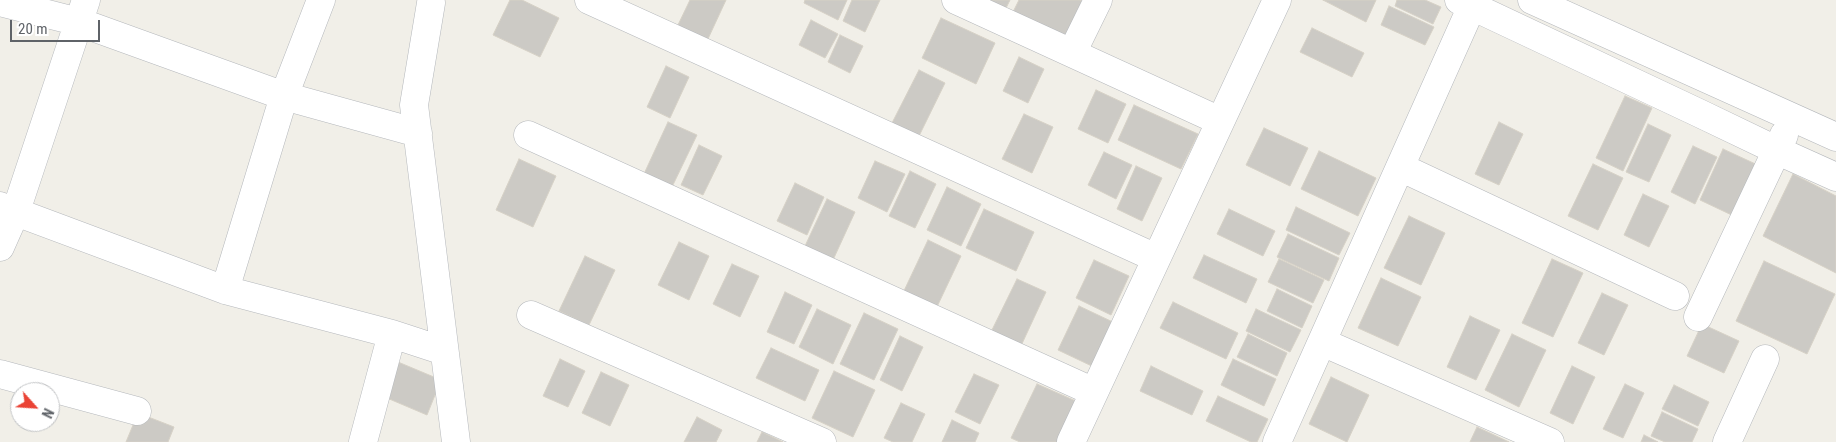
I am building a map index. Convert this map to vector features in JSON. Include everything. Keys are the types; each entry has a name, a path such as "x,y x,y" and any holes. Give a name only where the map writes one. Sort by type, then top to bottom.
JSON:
{"street":[{"path":"224,290 284,96 321,0"},
{"path":"589,0 1156,258"},
{"path":"956,0 1220,121"},
{"path":"1072,54 1098,0"},
{"path":"1071,442 1277,0"},
{"path":"1532,0 1836,137"},
{"path":"0,2 82,11 284,96 418,133"},
{"path":"431,3 414,104 456,442"},
{"path":"1277,442 1400,168 1466,3 1836,177"},
{"path":"0,247 8,208 82,11"},
{"path":"1698,317 1792,117"},
{"path":"528,135 1094,392"},
{"path":"1400,168 1676,296"},
{"path":"8,208 224,290 392,334 444,351"},
{"path":"531,315 822,442"},
{"path":"362,442 392,334"},
{"path":"1322,342 1550,442"},
{"path":"1727,442 1766,360"},
{"path":"0,374 137,412"}],"building":[{"path":"510,0 522,0 559,18 540,57 493,35"},
{"path":"690,0 726,0 707,41 677,27"},
{"path":"805,0 847,0 838,20 804,3"},
{"path":"852,0 880,0 865,32 843,21"},
{"path":"983,0 1010,0 1005,10"},
{"path":"1019,0 1080,0 1088,4 1071,40 1013,12"},
{"path":"1323,0 1376,0 1366,22"},
{"path":"1397,0 1425,0 1441,7 1433,24 1395,6"},
{"path":"1389,6 1434,27 1425,45 1381,25"},
{"path":"941,18 995,43 976,84 922,58"},
{"path":"811,20 838,34 825,58 799,45"},
{"path":"1312,28 1364,53 1352,77 1300,52"},
{"path":"840,35 863,46 850,73 828,62"},
{"path":"1019,57 1044,69 1028,103 1003,91"},
{"path":"666,66 689,77 670,118 647,107"},
{"path":"919,70 945,83 919,136 892,123"},
{"path":"1096,90 1126,104 1108,143 1078,129"},
{"path":"1625,96 1652,108 1623,171 1596,158"},
{"path":"1134,105 1198,134 1181,169 1118,140"},
{"path":"1024,114 1053,127 1032,173 1002,159"},
{"path":"668,122 697,135 671,189 643,176"},
{"path":"1499,122 1523,134 1499,185 1475,174"},
{"path":"1648,124 1671,135 1649,182 1626,172"},
{"path":"1264,128 1308,148 1290,186 1246,165"},
{"path":"699,145 722,156 703,195 681,185"},
{"path":"1693,146 1717,157 1695,204 1671,192"},
{"path":"1723,149 1762,167 1738,218 1700,200"},
{"path":"1319,151 1376,178 1358,216 1301,189"},
{"path":"1104,152 1132,165 1116,199 1088,185"},
{"path":"519,159 556,176 533,227 496,210"},
{"path":"875,161 905,174 887,212 858,198"},
{"path":"1593,164 1623,178 1598,230 1568,216"},
{"path":"1136,166 1162,178 1142,221 1117,209"},
{"path":"910,171 936,184 915,228 889,216"},
{"path":"1793,174 1836,196 1836,273 1763,236"},
{"path":"795,183 824,197 807,235 777,221"},
{"path":"947,187 981,204 961,246 927,230"},
{"path":"1643,194 1669,206 1649,247 1624,235"},
{"path":"827,199 855,212 833,260 805,246"},
{"path":"1296,207 1350,233 1339,255 1286,230"},
{"path":"984,209 1034,232 1016,271 966,248"},
{"path":"1229,209 1275,231 1263,256 1217,234"},
{"path":"1409,216 1445,233 1421,285 1384,268"},
{"path":"1288,234 1339,258 1329,281 1277,257"},
{"path":"928,240 961,256 935,311 902,295"},
{"path":"679,242 709,256 689,300 658,285"},
{"path":"1204,255 1257,279 1246,303 1193,278"},
{"path":"585,256 615,270 589,325 559,311"},
{"path":"1279,259 1324,280 1313,303 1268,282"},
{"path":"1552,259 1583,273 1553,337 1522,323"},
{"path":"1094,260 1129,276 1111,315 1076,298"},
{"path":"1764,261 1835,294 1807,354 1736,321"},
{"path":"732,264 759,276 740,317 713,304"},
{"path":"1381,278 1421,297 1398,346 1358,328"},
{"path":"1017,279 1046,292 1020,348 990,334"},
{"path":"1277,289 1312,306 1302,328 1267,311"},
{"path":"785,292 812,305 794,344 767,332"},
{"path":"1602,293 1628,305 1604,355 1578,343"},
{"path":"1173,302 1238,333 1226,359 1160,328"},
{"path":"1079,306 1117,324 1096,368 1058,350"},
{"path":"817,309 851,325 833,364 799,347"},
{"path":"1256,309 1301,330 1290,352 1246,331"},
{"path":"864,313 898,329 874,380 840,364"},
{"path":"1470,316 1500,330 1476,380 1447,367"},
{"path":"1702,324 1739,341 1724,373 1687,356"},
{"path":"1248,334 1287,353 1277,376 1237,357"},
{"path":"1512,334 1546,350 1519,407 1485,390"},
{"path":"900,336 923,347 902,391 880,380"},
{"path":"771,348 819,370 805,401 756,378"},
{"path":"560,359 585,371 568,407 543,396"},
{"path":"1233,359 1276,379 1264,406 1221,385"},
{"path":"398,362 441,380 427,415 387,398"},
{"path":"1151,366 1203,391 1192,415 1140,391"},
{"path":"1572,366 1595,377 1573,424 1550,413"},
{"path":"834,371 875,390 853,437 812,418"},
{"path":"601,372 629,385 610,426 582,413"},
{"path":"974,374 999,385 980,424 955,412"},
{"path":"1331,377 1369,395 1347,442 1309,424"},
{"path":"1037,384 1078,402 1059,442 1020,442 1011,438"},
{"path":"1625,384 1644,393 1623,438 1603,429"},
{"path":"1674,385 1709,402 1698,426 1662,409"},
{"path":"1218,396 1268,419 1257,442 1251,442 1206,421"},
{"path":"901,403 925,414 912,442 893,442 884,438"},
{"path":"1662,412 1698,429 1692,442 1665,442 1651,436"},
{"path":"138,413 174,427 168,442 126,442"},
{"path":"697,417 722,430 716,442 684,442"},
{"path":"952,420 979,433 975,442 942,442"},
{"path":"1477,427 1509,442 1470,442"},
{"path":"762,432 783,442 757,442"},
{"path":"1644,435 1658,442 1641,442"}]}
